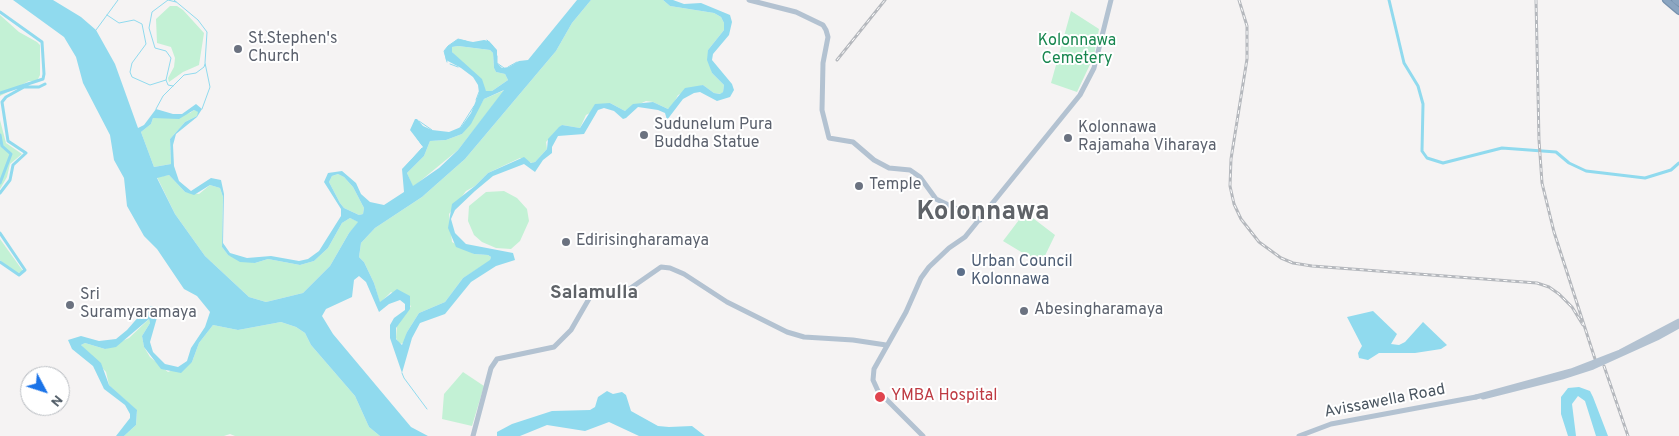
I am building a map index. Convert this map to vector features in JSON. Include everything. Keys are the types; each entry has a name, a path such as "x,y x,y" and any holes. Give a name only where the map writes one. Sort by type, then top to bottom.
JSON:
{"highway":[{"path":"1666,0 1679,11"},
{"path":"1675,0 1679,3"}],"main road":[{"path":"749,0 796,12 823,26 826,30 828,38 823,64 822,110 829,138 853,142 874,160 888,168 910,170 917,174 936,199 980,220"},
{"path":"923,436 878,391 872,375 882,352 906,312 921,278 929,267 949,248 966,237 1062,118 1088,81 1094,68 1111,0"},
{"path":"473,436 491,368 498,359 554,347 571,330 590,297 625,292 661,267 684,274 727,302 788,332 804,337 853,340 886,345"},
{"path":"1476,397 1571,371 1620,352 1679,321"},
{"path":"1476,397 1490,396 1593,367 1679,326"},
{"path":"874,344 882,352"},
{"name":"Avissawella Road","path":"1299,436 1331,424 1476,397"}],"green space":[{"path":"591,0 663,0 670,6 714,13 721,17 724,23 724,30 708,50 712,73 724,85 723,92 721,94 714,93 703,85 678,95 673,105 668,109 646,101 625,111 610,103 586,115 580,128 562,125 546,142 547,149 535,162 532,163 520,158 488,173 475,186 466,191 449,214 452,242 474,254 488,255 491,257 490,261 463,278 445,302 419,313 407,332 405,343 399,344 396,338 397,325 411,306 391,292 380,303 374,283 364,262 359,257 361,243 375,228 422,197 465,159 556,51 572,23"},
{"path":"170,6 177,6 183,10 204,33 199,65 183,72 169,82 168,78 174,67 175,58 171,47 157,43 156,19"},
{"name":"Kolonnawa Cemetery","path":"1071,11 1099,29 1094,56 1077,92 1051,83"},
{"path":"0,15 19,32 40,45 40,75 37,81 29,81 0,96"},
{"path":"452,47 490,50 493,53 496,72 505,74 508,80 492,91 486,91 452,52"},
{"path":"505,90 458,150 413,187 407,173 424,156 430,141 446,140 462,134 484,99"},
{"path":"194,110 199,112 197,116 185,122 170,139 171,164 154,167 141,132 151,124 153,118 190,113"},
{"path":"0,120 6,143 22,154 10,164 7,177 0,189"},
{"path":"338,174 344,177 353,187 364,208 363,214 359,215 344,208 340,203 329,182 332,176"},
{"path":"169,175 185,192 199,194 210,185 220,188 223,197 222,247 228,255 255,263 268,259 300,265 314,261 328,248 342,223 350,218 359,222 349,233 330,266 303,293 266,302 249,297 205,256 175,214 157,177"},
{"path":"504,191 517,198 527,209 529,221 520,241 511,249 496,248 482,242 474,235 468,221 469,206 486,192"},
{"path":"1025,212 1055,235 1041,264 1003,241"},
{"path":"0,239 23,271 16,274 0,260"},
{"path":"149,319 150,323 142,336 144,347 150,357 168,372 192,362 199,343 213,325 238,330 281,322 296,327 305,333 311,345 355,396 369,427 380,436 235,436 230,434 224,436 124,436 136,425 137,411 109,385 106,372 81,345 85,343 105,349 129,338"},
{"path":"463,372 484,386 472,426 442,419 444,394"}],"water":[{"path":"13,0 53,0 81,17 96,30 115,64 138,128 144,125 156,109 173,114 182,114 196,104 202,109 197,117 176,134 173,145 174,166 179,181 191,191 211,178 221,180 224,194 223,243 230,253 247,258 271,256 299,261 308,259 319,251 341,216 341,209 324,182 328,173 342,171 356,183 361,194 370,202 384,205 404,192 402,169 423,147 410,130 415,119 423,126 432,130 449,132 461,127 471,113 479,93 478,85 473,77 446,60 444,51 448,46 458,39 473,42 489,41 497,50 497,63 502,68 509,67 519,61 528,60 577,0 591,0 572,23 556,51 465,159 422,197 375,228 361,243 359,257 364,262 374,283 380,302 397,289 410,296 410,309 396,328 396,339 402,345 407,332 419,313 445,302 463,278 490,260 491,257 488,255 474,254 456,247 448,228 452,204 488,173 524,157 531,163 535,162 547,149 548,139 559,127 562,125 580,128 595,104 610,103 625,111 633,104 653,102 668,109 685,88 703,85 714,93 720,94 723,92 724,85 712,73 707,60 708,50 724,30 724,23 721,17 714,13 670,6 663,0 673,0 684,4 701,3 730,15 732,22 729,35 713,54 712,60 732,84 734,90 730,97 717,101 700,92 694,93 683,99 667,120 665,113 638,107 623,119 614,111 604,108 598,110 584,134 558,136 552,147 552,153 543,160 535,172 524,164 493,176 475,191 455,210 451,219 455,233 466,244 513,253 515,260 496,266 471,282 445,314 420,323 412,338 402,373 390,338 390,325 394,318 405,310 405,304 400,300 389,304 379,312 366,282 359,276 354,280 352,297 326,309 322,316 333,334 411,427 428,436 380,436 369,427 355,396 311,345 305,333 296,327 281,322 238,330 213,325 199,343 192,362 181,373 161,369 144,347 142,336 150,323 149,319 116,347 105,349 85,343 81,345 101,363 109,385 137,410 136,425 124,436 116,436 130,418 130,414 125,405 104,389 93,366 72,349 68,340 81,336 99,341 116,339 127,330 147,307 153,306 158,314 150,342 153,352 165,364 178,367 187,361 191,348 205,327 210,312 197,296 184,289 157,249 144,236 127,206 124,178 114,160 110,135 83,83 76,57 64,37","holes":["452,47 490,50 493,53 496,72 505,74 508,80 492,91 486,91 482,79 452,52","504,90 458,150 439,168 413,186 407,173 424,156 430,141 446,140 462,134 471,124 484,99","194,110 198,112 197,116 185,122 170,139 171,164 154,167 141,132 151,124 153,118 179,119","338,174 344,177 353,187 364,208 363,214 359,215 344,208 329,182 332,176","169,175 185,192 194,195 210,185 220,188 223,197 222,247 228,255 240,262 255,263 268,259 300,265 314,261 328,248 342,223 350,218 358,222 349,233 330,266 303,293 266,302 249,297 205,256 175,214 157,178"]},
{"path":"1373,311 1397,334 1391,344 1399,345 1405,342 1423,322 1447,345 1441,349 1415,353 1379,353 1368,360 1359,358 1358,353 1362,346 1347,317"},
{"path":"1579,387 1590,391 1608,436 1596,436 1585,401 1578,396 1572,404 1576,436 1568,436 1561,414 1561,397 1568,388"},
{"path":"607,391 613,394 622,392 626,395 631,411 658,426 692,426 705,436 639,436 609,422 585,431 547,425 520,436 497,436 497,432 512,424 552,411 590,410 595,407 598,397"}],"waterway":[{"path":"96,30 118,0"},
{"path":"173,86 168,85 166,80 171,58 166,51 155,48 149,28 152,12 168,0 176,2"},
{"path":"174,0 198,20 207,32 205,63 210,87 202,109"},
{"path":"1389,0 1404,63 1418,86 1423,104 1422,151 1427,158 1443,163 1502,148 1556,152 1569,163 1586,171 1645,178 1671,170 1679,163"},
{"path":"0,12 42,42 44,74 43,79 0,93"},
{"path":"107,15 119,23 134,20 142,24 146,44 132,63 130,72 132,77 150,85 166,80"},
{"path":"447,62 444,51 448,46 458,39 466,41"},
{"path":"487,40 493,46"},
{"path":"497,56 497,63 504,68"},
{"path":"508,67 517,62"},
{"path":"156,109 163,96 184,75 196,73 205,64"},
{"path":"450,64 458,67"},
{"path":"0,193 10,180 13,165 26,153 8,141 2,102 6,97 24,87 39,87 45,84"},
{"path":"476,100 479,92"},
{"path":"460,128 474,106"},
{"path":"419,121 432,130"},
{"path":"0,135 2,146 11,154 0,183"},
{"path":"417,138 422,145"},
{"path":"406,166 422,148"},
{"path":"0,233 25,270 19,275 0,262"},
{"path":"402,373 427,409"}],"railway":[{"path":"837,60 885,0"},
{"path":"1239,0 1247,26 1247,59 1231,159 1230,186 1234,204 1241,219 1259,242 1281,258 1293,263 1312,266 1537,283 1549,287 1559,294 1572,307 1583,325"},
{"path":"1536,0 1539,140 1542,183 1554,232 1595,359"},
{"path":"1604,366 1628,436"}],"place":[{"name":"St.Stephen's Church","path":"238,49"},
{"name":"Sudunelum Pura Buddha Statue","path":"644,135"},
{"name":"Kolonnawa Rajamaha Viharaya","path":"1068,138"},
{"name":"Temple","path":"859,186"},
{"name":"Edirisingharamaya","path":"566,242"},
{"name":"Urban Council Kolonnawa","path":"961,272"},
{"name":"Sri Suramyaramaya","path":"70,305"},
{"name":"Abesingharamaya","path":"1024,311"},
{"name":"YMBA Hospital","path":"880,397"}],"district":[{"name":"Kolonnawa","path":"983,214"},
{"name":"Salamulla","path":"594,294"}]}
